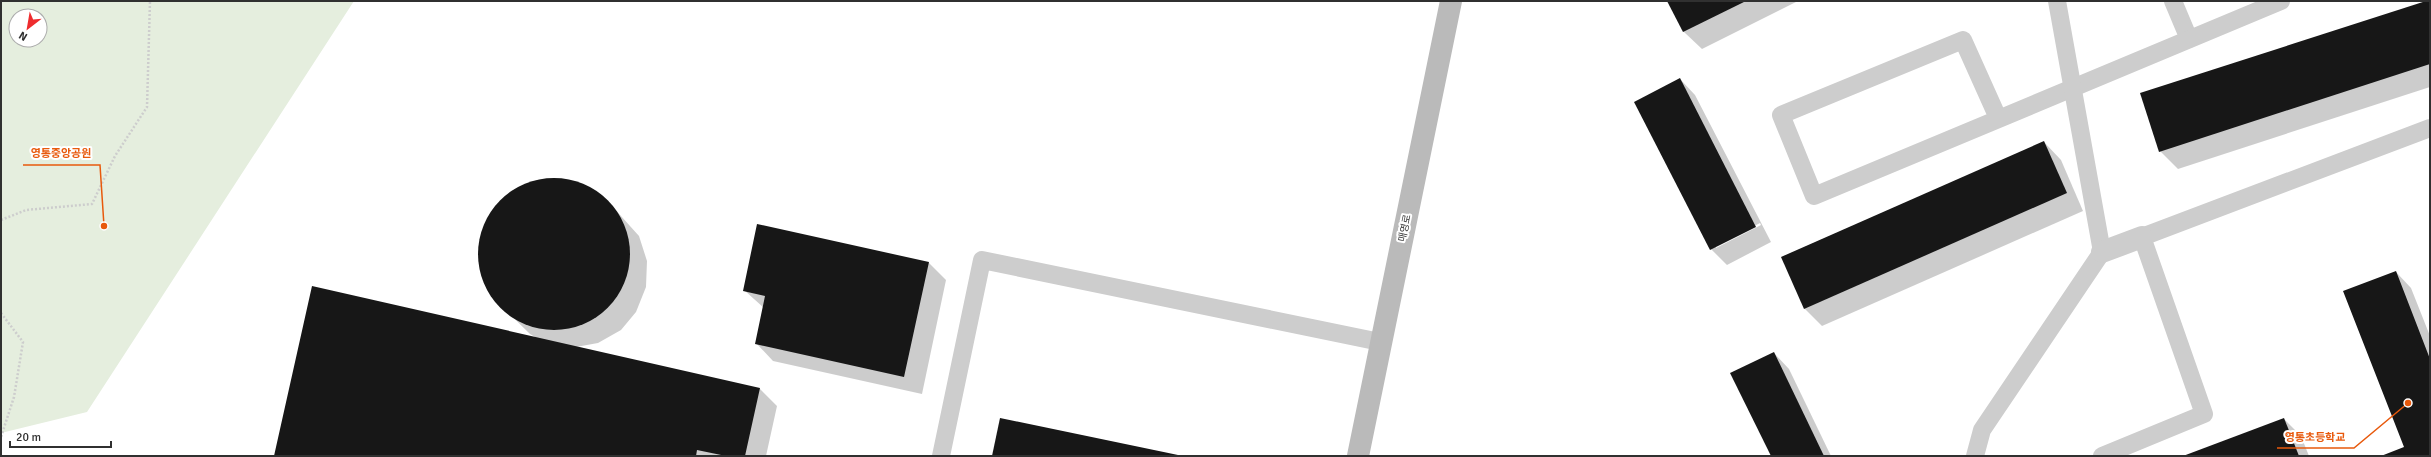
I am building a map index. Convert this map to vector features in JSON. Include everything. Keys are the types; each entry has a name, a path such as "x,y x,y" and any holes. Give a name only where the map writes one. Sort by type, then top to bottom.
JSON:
{"street":[{"name":"매영로","path":"1358,456 1380,342 1451,1"},
{"path":"2102,252 2142,237"}],"lane":[{"path":"1975,456 1982,430 2102,252 2057,1"},
{"path":"2173,1 2189,39"},
{"path":"1998,118 1963,40 1780,115 1814,196 1998,118 2072,86 2281,1"},
{"path":"2102,456 2204,414 2142,237 2430,128"},
{"path":"941,456 982,260 1380,342"}],"path":[{"path":"1,220 26,210 92,204 114,156 147,107 150,1"},
{"path":"1,314 23,342 14,397 1,436"}],"green space":[{"path":"1,1 354,1 87,412 1,433"}],"building":[{"path":"1667,1 1746,1 1683,32"},
{"path":"2426,1 2430,1 2430,64 2159,152 2140,93"},
{"path":"1680,78 1756,227 1710,250 1634,102"},
{"path":"2044,141 2067,193 1804,309 1781,257"},
{"path":"547,178 561,178 576,181 590,187 608,200 621,218 627,232 630,254 627,276 621,290 608,308 590,321 576,327 561,330 547,330 532,327 518,321 506,313 495,302 487,290 481,276 478,261 478,247 481,232 487,218 495,206 506,195 518,187 532,181"},
{"path":"757,224 929,262 904,377 755,344 765,296 743,291"},
{"path":"2396,271 2430,359 2430,456 2381,456 2404,447 2343,291"},
{"path":"312,286 760,388 745,456 726,456 697,450 696,456 274,456"},
{"path":"1774,352 1824,456 1771,456 1730,373"},
{"path":"1000,418 1178,455 1178,456 992,456"},
{"path":"2284,418 2299,456 2183,456"}],"place":[{"name":"영통중앙공원","path":"104,226"},
{"name":"영통초등학교","path":"2408,403"}]}
